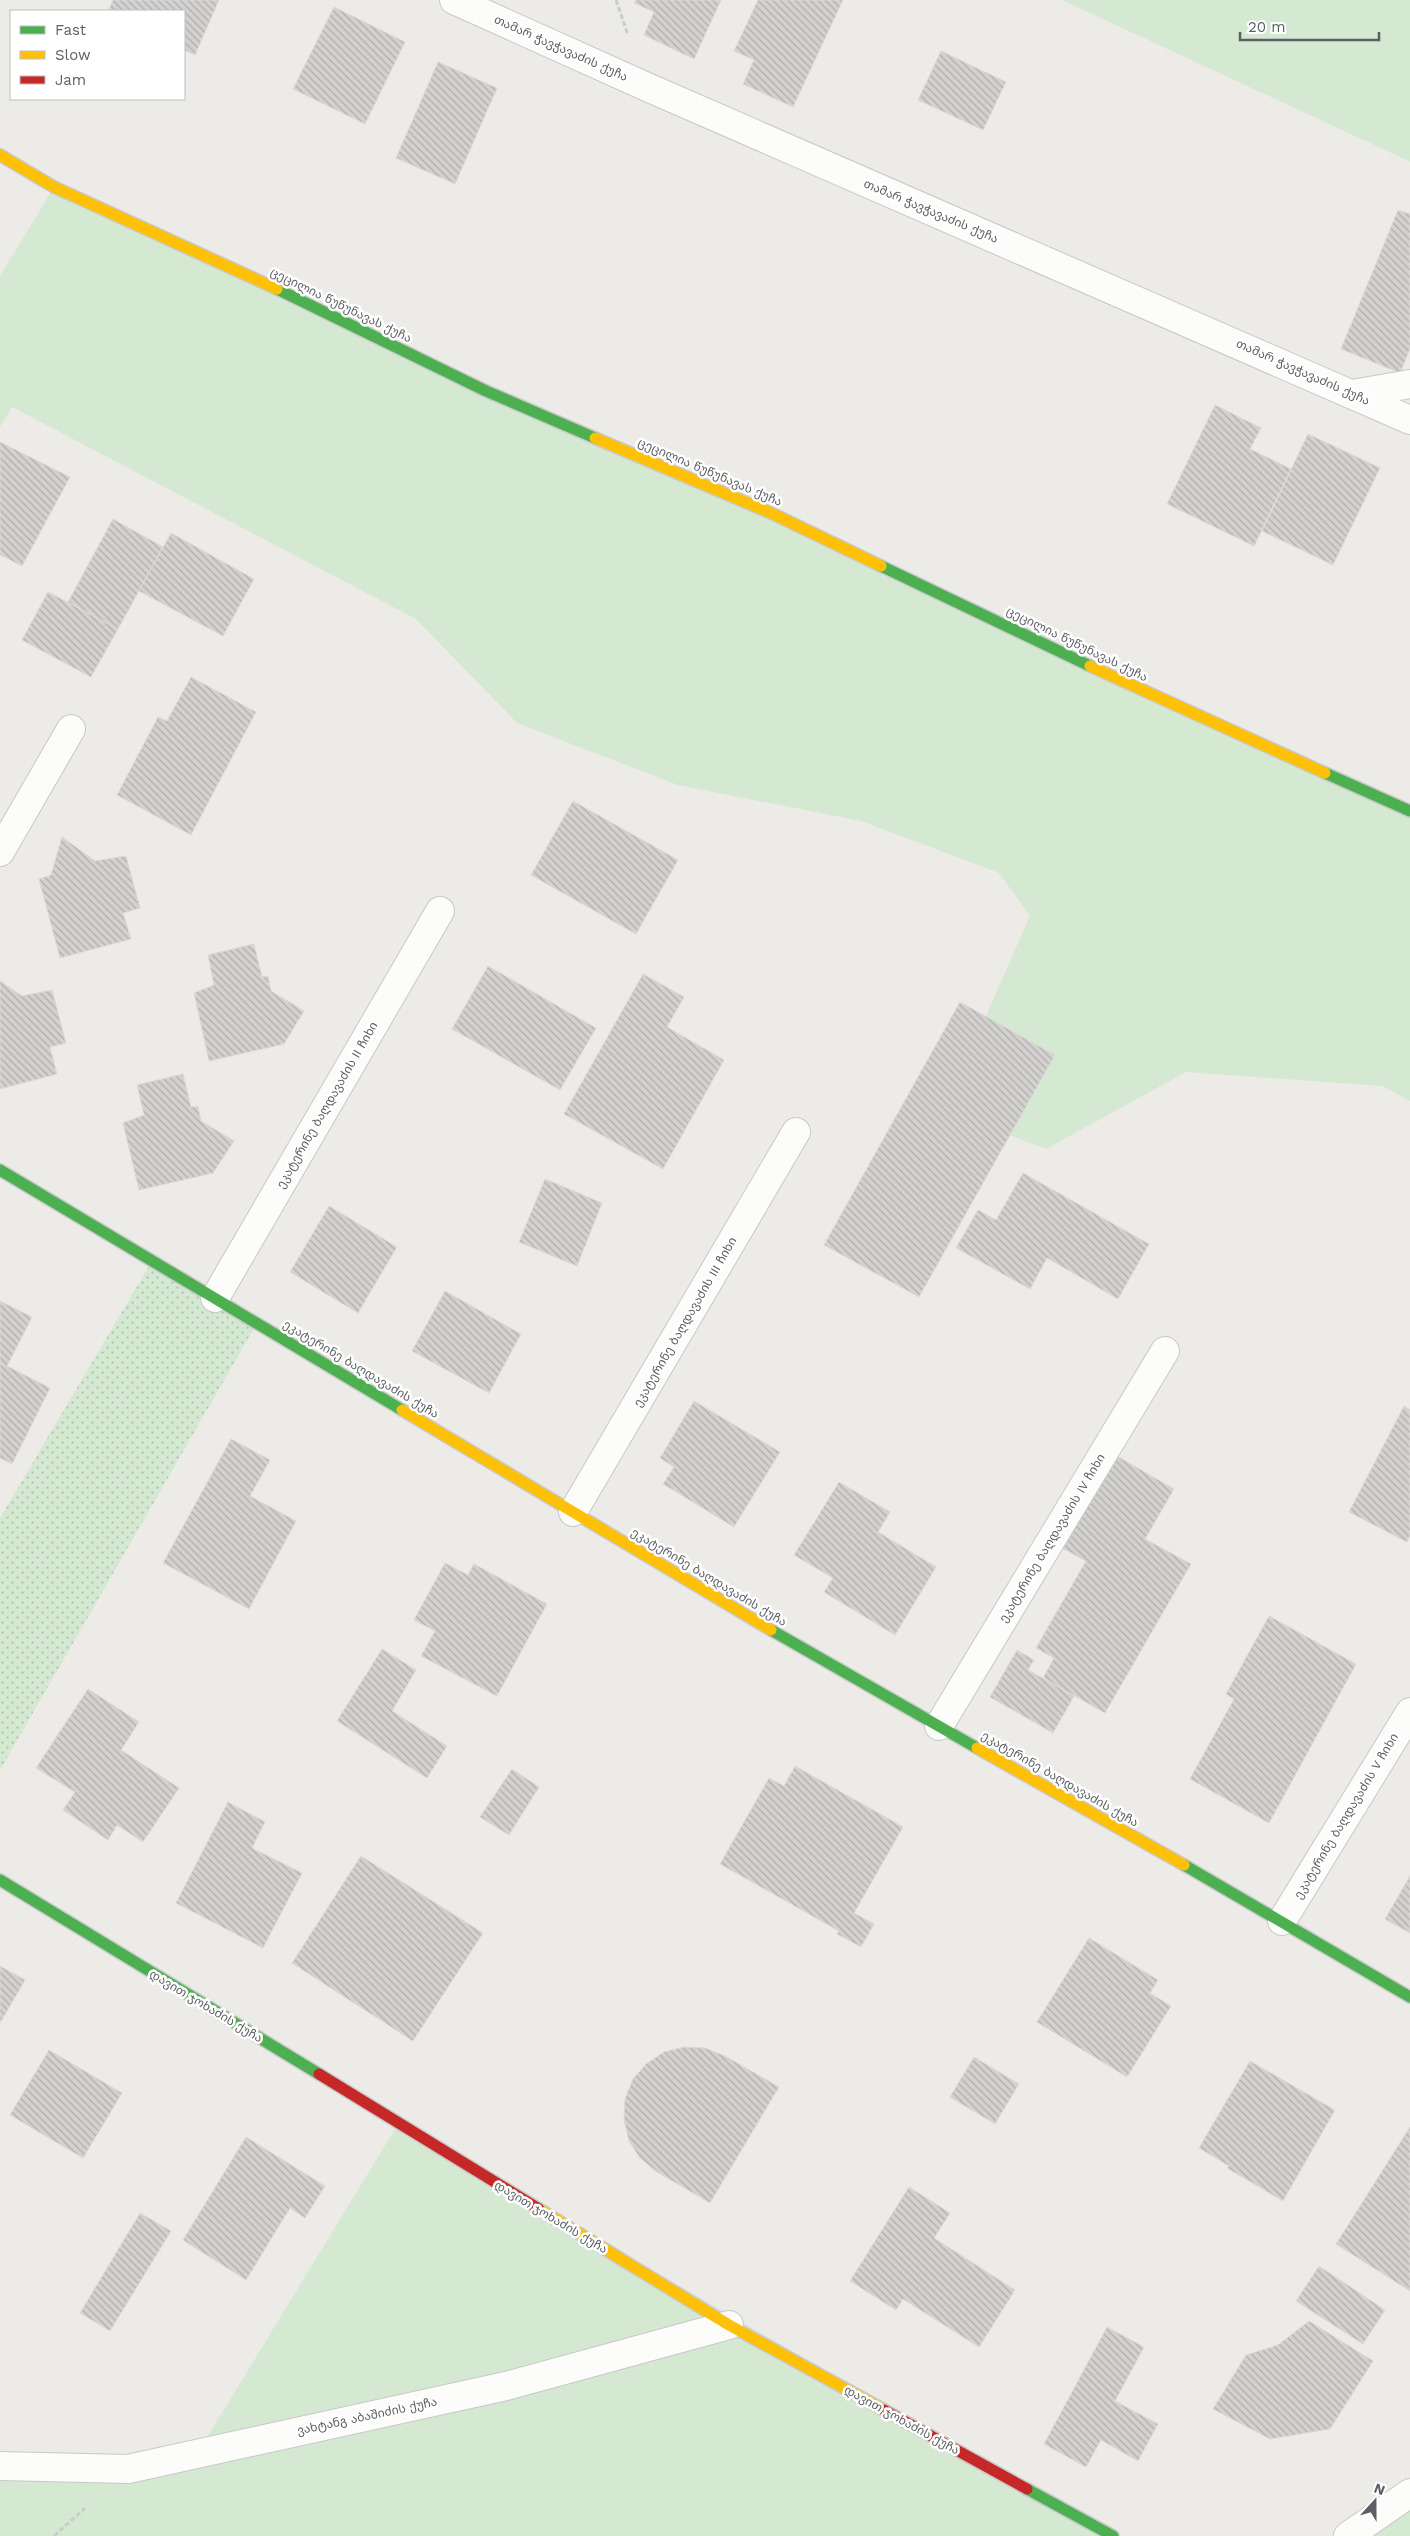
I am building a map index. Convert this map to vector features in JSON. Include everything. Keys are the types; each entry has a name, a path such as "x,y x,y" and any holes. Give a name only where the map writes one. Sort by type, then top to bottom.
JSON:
{"street":[{"name":"თამარ ჭავჭავაძის ქუჩა","path":"454,0 656,91 1410,420"},
{"name":"ცეცილია წუწუნავას ქუჩა","path":"0,155 54,187 297,298 486,391 771,513 1166,702 1410,811"},
{"path":"1352,394 1410,384"},
{"path":"0,852 71,729"},
{"name":"ეკატერინე ბაღდავაძის II ჩიხი","path":"215,1298 440,911"},
{"name":"ეკატერინე ბაღდავაძის III ჩიხი","path":"573,1512 796,1132"},
{"name":"ეკატერინე ბაღდავაძის ქუჩა","path":"0,1170 786,1639 1282,1921 1410,1997"},
{"name":"ეკატერინე ბაღდავაძის IV ჩიხი","path":"939,1726 1165,1351"},
{"name":"ეკატერინე ბაღდავაძის V ჩიხი","path":"1282,1921 1410,1712"},
{"name":"დავით ჯოხაძის ქუჩა","path":"0,1880 729,2325 1113,2536"},
{"name":"ვახტანგ აბაშიძის ქუჩა","path":"0,2466 128,2469 506,2386 729,2325"},
{"path":"1348,2536 1410,2493"}],"green space":[{"path":"1062,0 1410,0 1410,162 1400,157"},
{"path":"54,187 1410,811 1410,1101 1382,1086 1186,1072 1046,1149 970,1120 969,1054 1030,916 999,873 861,821 678,785 517,723 416,619 12,407 0,427 0,276"},
{"path":"152,1261 257,1323 0,1770 0,1518"},
{"path":"398,2124 1113,2536 0,2536 0,2466 197,2454"},
{"path":"1410,2493 1410,2536 1348,2536"}],"building":[{"path":"113,0 219,0 195,55 185,50 185,10 108,10"},
{"path":"636,0 721,0 694,59 644,35 654,12 634,3"},
{"path":"758,0 843,0 793,107 743,84 754,60 734,51"},
{"path":"334,7 405,42 365,124 293,89"},
{"path":"941,51 1006,82 983,130 918,100"},
{"path":"438,62 497,88 455,184 396,158"},
{"path":"1398,210 1410,214 1410,349 1400,373 1341,349"},
{"path":"1215,405 1261,428 1250,449 1291,469 1254,546 1167,504"},
{"path":"1308,434 1380,468 1333,565 1262,531"},
{"path":"0,442 70,477 22,566 0,555"},
{"path":"113,519 163,547 118,629 68,602"},
{"path":"171,533 254,579 223,636 139,591"},
{"path":"48,592 118,629 91,677 22,640"},
{"path":"191,677 256,712 191,835 117,795 158,717 167,721"},
{"path":"573,801 678,860 636,934 531,875"},
{"path":"62,837 95,861 126,856 140,908 123,913 131,939 60,958 39,879 51,875"},
{"path":"254,944 262,977 268,976 271,991 304,1011 284,1044 209,1061 194,993 214,985 208,955"},
{"path":"488,966 596,1028 560,1090 452,1029"},
{"path":"643,974 684,997 667,1027 724,1060 663,1169 564,1114"},
{"path":"0,981 22,996 52,990 66,1043 50,1047 57,1074 0,1089"},
{"path":"960,1002 1055,1055 919,1297 824,1245"},
{"path":"183,1074 191,1107 198,1106 201,1121 234,1141 213,1173 139,1190 123,1123 144,1115 137,1085"},
{"path":"1023,1173 1149,1244 1118,1299 1047,1258 1030,1289 956,1248 978,1210 996,1220"},
{"path":"545,1179 602,1203 577,1266 519,1242"},
{"path":"329,1206 397,1247 358,1313 290,1272"},
{"path":"445,1291 521,1334 489,1393 412,1351"},
{"path":"0,1301 32,1317 7,1366 50,1388 12,1464 0,1458"},
{"path":"694,1401 780,1452 734,1527 663,1484 674,1467 660,1458"},
{"path":"1404,1406 1410,1410 1410,1535 1407,1542 1349,1512"},
{"path":"231,1439 270,1460 250,1496 296,1521 249,1609 163,1563"},
{"path":"1115,1455 1174,1489 1145,1539 1191,1564 1105,1713 1043,1678 1054,1658 1036,1648 1086,1561 1062,1548"},
{"path":"839,1482 890,1512 878,1532 936,1567 895,1635 824,1592 833,1578 794,1555"},
{"path":"445,1563 468,1575 474,1564 547,1604 497,1696 421,1656 435,1631 414,1620"},
{"path":"1269,1616 1356,1664 1269,1823 1190,1779 1234,1699 1226,1694"},
{"path":"382,1649 416,1670 392,1711 447,1746 427,1778 337,1721"},
{"path":"1017,1650 1034,1660 1028,1670 1074,1696 1053,1733 990,1697"},
{"path":"88,1689 139,1722 121,1750 179,1788 143,1842 117,1825 108,1840 63,1810 75,1792 36,1768"},
{"path":"795,1766 903,1827 854,1913 874,1924 861,1947 837,1934 839,1931 720,1864 769,1778 784,1786"},
{"path":"512,1769 539,1787 509,1835 480,1817"},
{"path":"228,1802 265,1822 252,1848 302,1873 263,1948 176,1903"},
{"path":"361,1856 483,1933 413,2041 292,1963"},
{"path":"1410,1876 1410,1933 1385,1919"},
{"path":"1089,1938 1158,1980 1150,1993 1171,2006 1127,2077 1037,2022"},
{"path":"0,1966 25,1980 0,2023"},
{"path":"684,2047 705,2048 725,2056 779,2087 710,2203 657,2172 640,2158 629,2141 624,2120 625,2099 633,2079 646,2064 664,2052"},
{"path":"49,2050 122,2093 83,2158 10,2115"},
{"path":"974,2057 1019,2084 995,2124 950,2097"},
{"path":"1250,2061 1335,2110 1283,2201 1227,2168 1229,2166 1199,2148"},
{"path":"1410,2127 1410,2291 1336,2244"},
{"path":"246,2137 325,2186 305,2218 290,2208 246,2280 183,2240"},
{"path":"909,2187 950,2213 934,2238 1015,2290 979,2347 903,2299 896,2310 850,2281"},
{"path":"140,2213 171,2231 110,2331 80,2313"},
{"path":"1319,2266 1385,2310 1363,2344 1296,2301"},
{"path":"1309,2321 1373,2361 1330,2429 1270,2439 1213,2409 1246,2355 1278,2345"},
{"path":"1107,2327 1144,2347 1115,2401 1158,2424 1138,2461 1101,2440 1086,2467 1044,2444"}],"traffic: fast":[{"path":"277,289 486,391 595,438"},
{"path":"881,566 1090,666"},
{"path":"1325,773 1410,811"},
{"path":"0,1170 402,1410"},
{"path":"771,1630 977,1748"},
{"path":"1184,1865 1410,1997"},
{"path":"0,1880 319,2074"},
{"path":"1027,2489 1113,2536"}],"traffic: slow":[{"path":"0,155 54,187 277,289"},
{"path":"595,438 771,513 881,566"},
{"path":"1090,666 1325,773"},
{"path":"402,1410 771,1630"},
{"path":"977,1748 1184,1865"},
{"path":"539,2209 729,2325 884,2410"}],"traffic: jam":[{"path":"319,2074 539,2209"},
{"path":"884,2410 1027,2489"}]}
